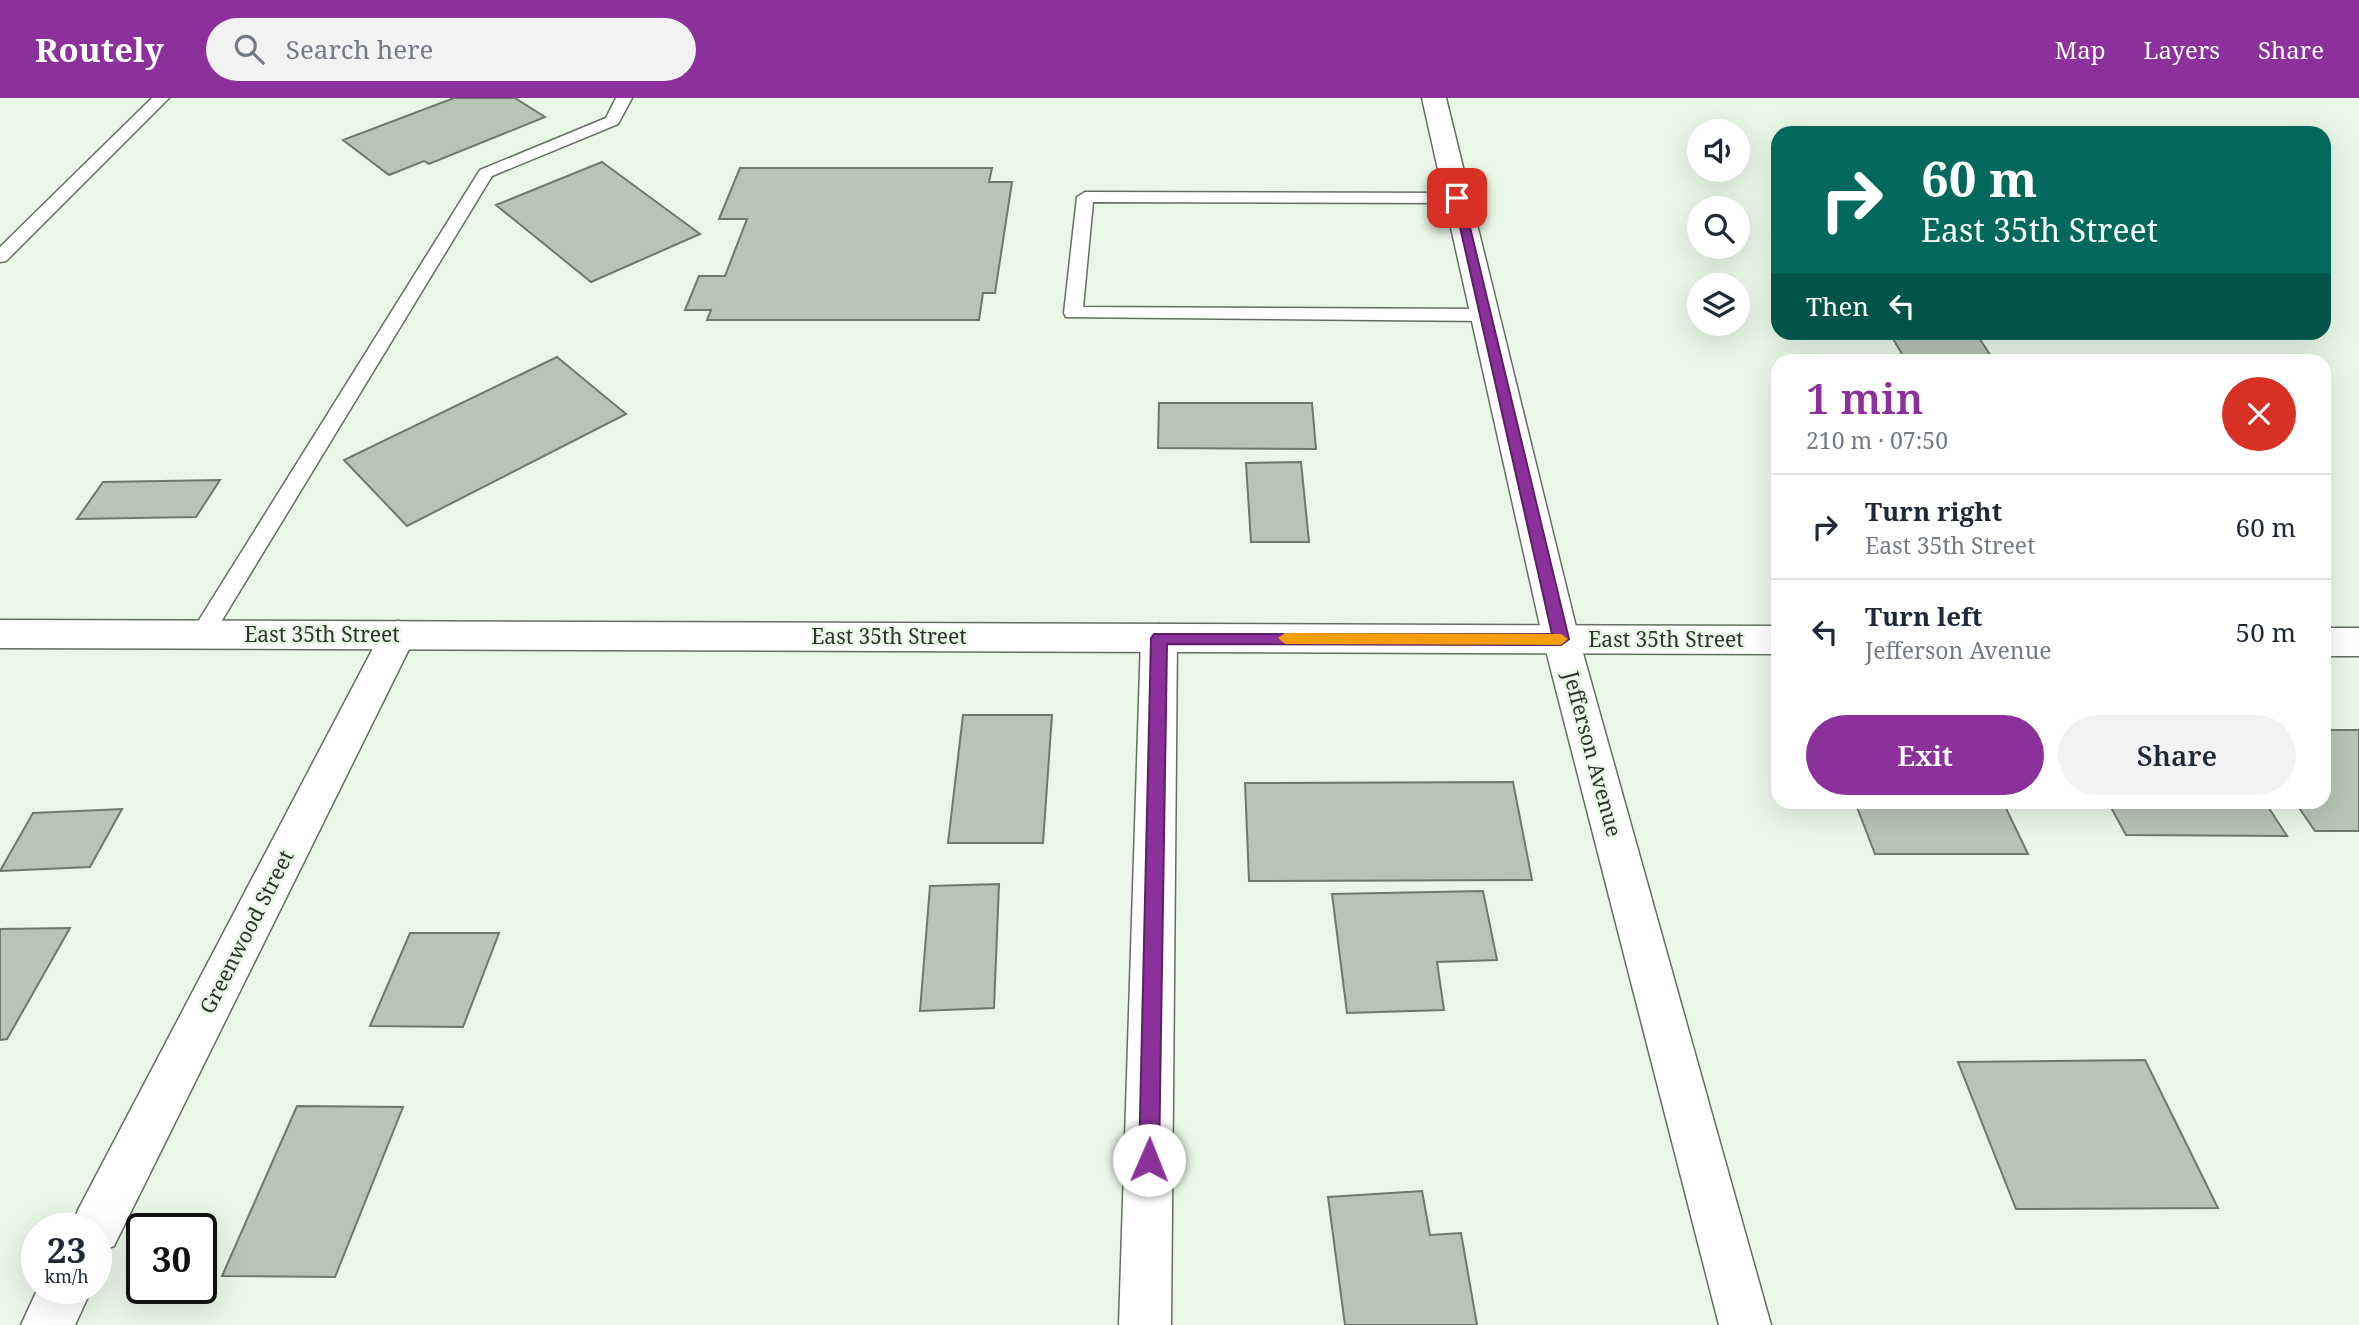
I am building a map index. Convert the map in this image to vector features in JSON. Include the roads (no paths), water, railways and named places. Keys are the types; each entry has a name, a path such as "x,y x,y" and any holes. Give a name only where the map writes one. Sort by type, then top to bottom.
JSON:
{"street":[{"name":"Jefferson Avenue","path":"1434,98 1561,639 1745,1325"},
{"name":"East 35th Street","path":"0,634 1771,640"},
{"name":"Greenwood Street","path":"104,1213 398,635"},
{"path":"1145,1325 1159,638"},
{"path":"2331,642 2359,642"},
{"path":"47,1325 57,1304"}],"lane":[{"path":"0,257 161,98"},
{"path":"202,634 486,173 612,121 624,98"},
{"path":"1457,198 1085,197 1073,313 1485,315"}]}
